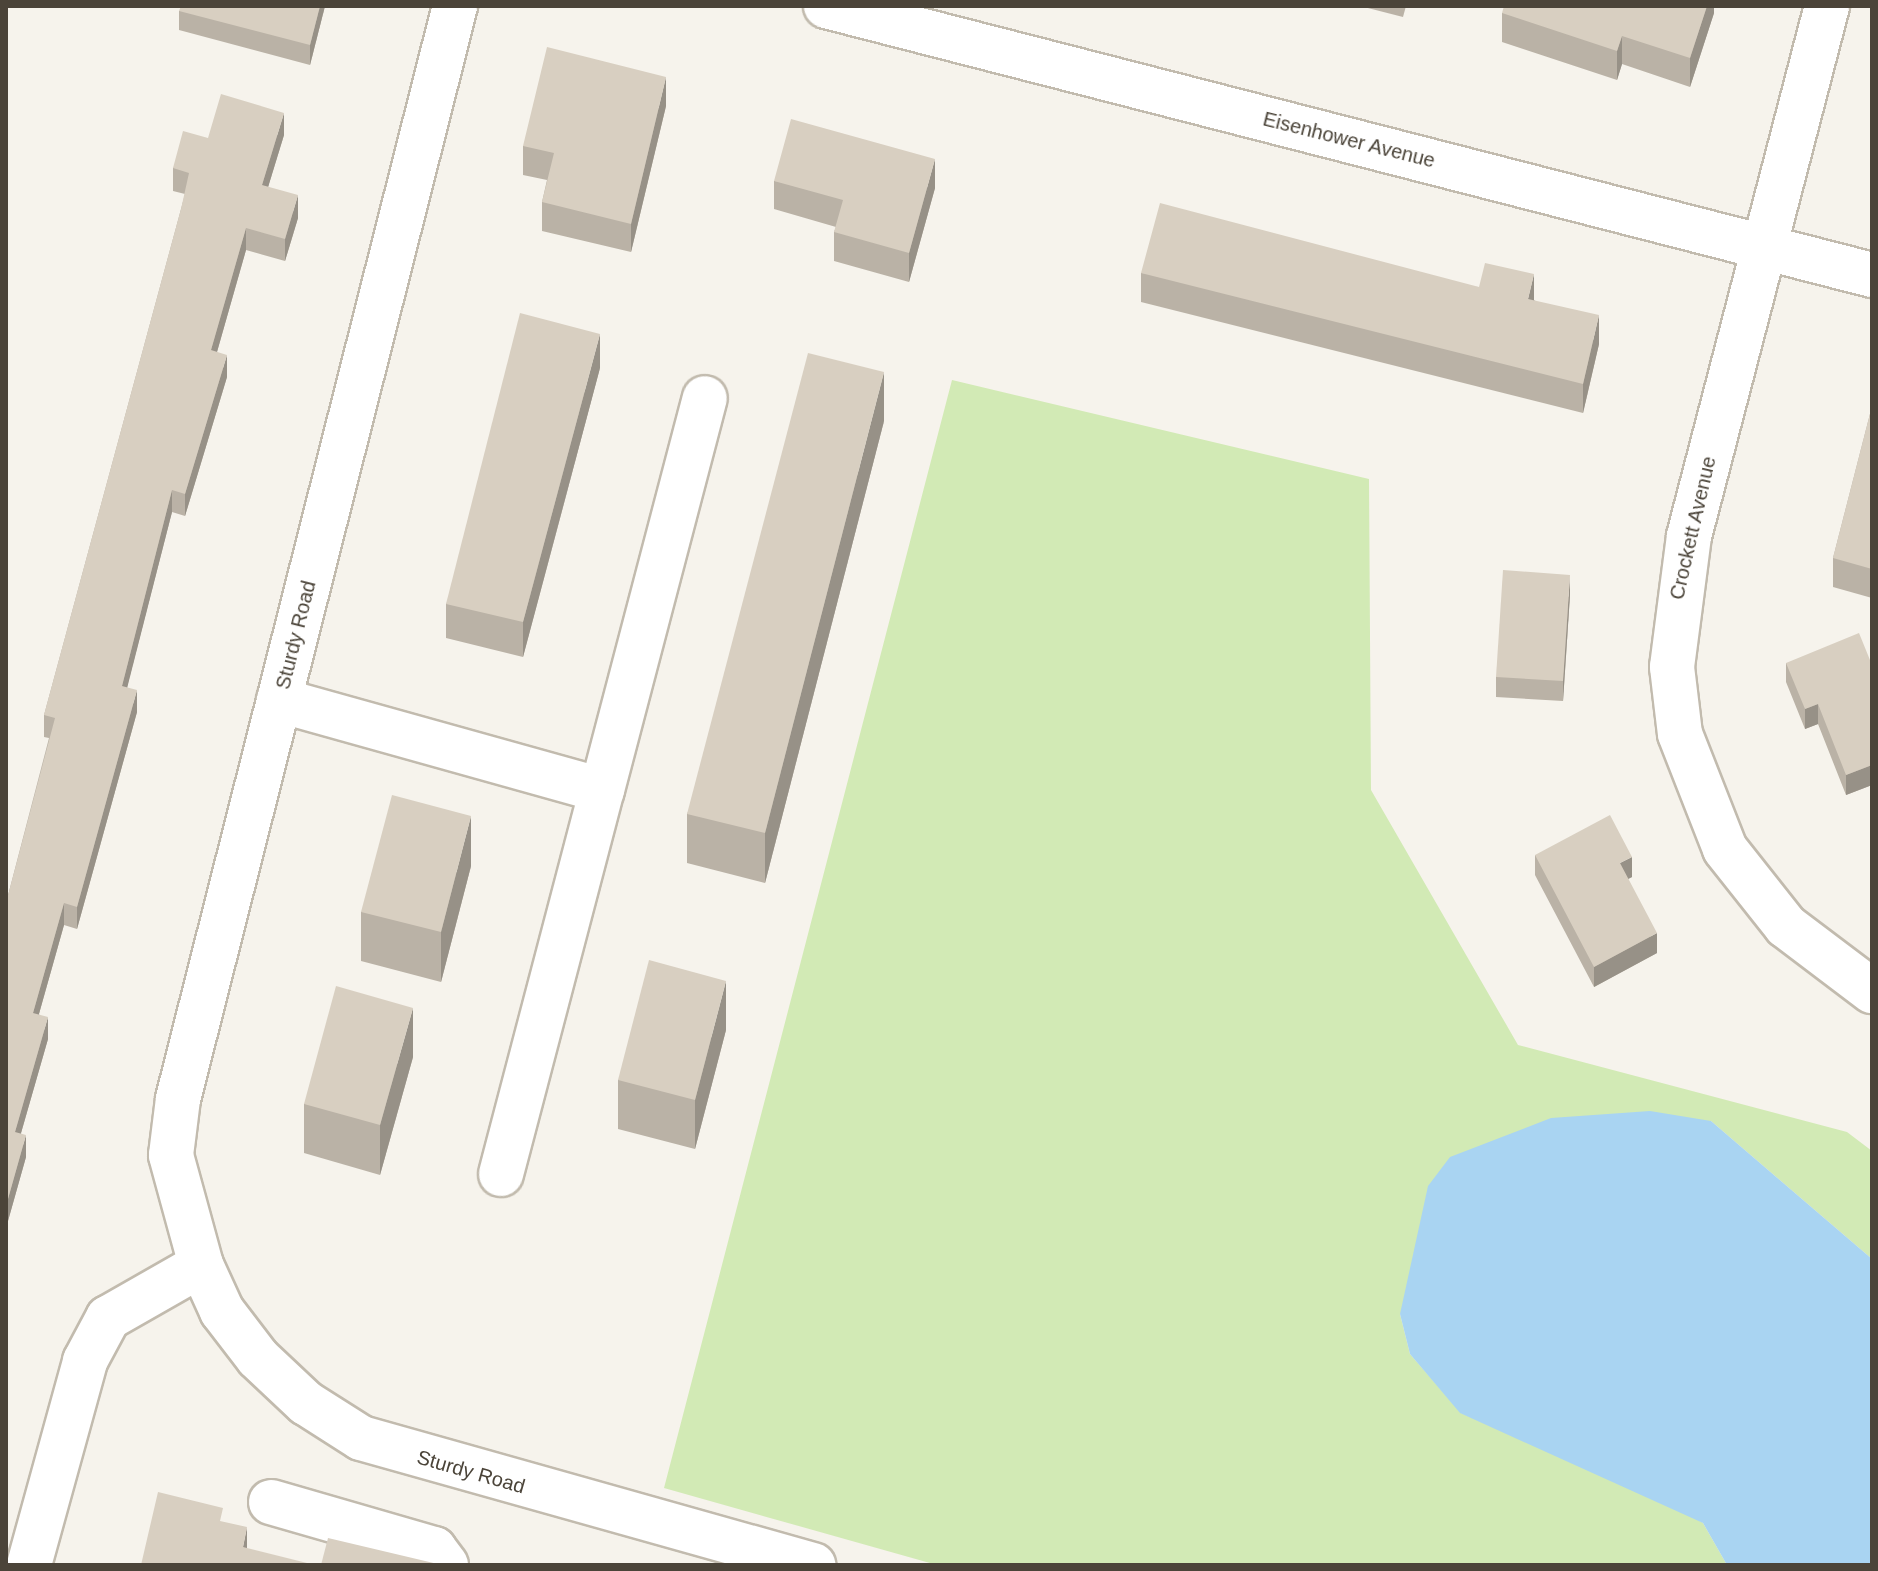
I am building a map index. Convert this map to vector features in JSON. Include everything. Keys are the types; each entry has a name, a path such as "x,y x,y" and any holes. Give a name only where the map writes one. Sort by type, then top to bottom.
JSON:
{"street":[{"name":"Sturdy Road","path":"455,6 173,1126 175,1186 201,1265 222,1311 258,1358 306,1403 361,1438 814,1565"},
{"name":"Eisenhower Avenue","path":"826,6 1872,275"},
{"name":"Crockett Avenue","path":"1827,6 1676,601 1672,667 1680,734 1700,799 1754,890 1822,958 1872,991"},
{"path":"501,1174 705,398"},
{"path":"279,700 602,790"},
{"path":"29,1565 85,1361 108,1318 201,1265"},
{"path":"271,1502 434,1549 446,1565"}],"green space":[{"path":"952,380 1369,479 1371,790 1518,1045 1847,1132 1872,1151 1872,1259 1711,1121 1400,1314 1410,1354 1461,1413 1672,1503 1703,1523 1727,1565 937,1565 664,1488"}],"water":[{"path":"1650,1111 1711,1121 1872,1259 1872,1565 1727,1565 1703,1523 1460,1413 1410,1354 1400,1314 1428,1186 1450,1157 1551,1118"}],"building":[{"path":"181,6 320,6 310,45 179,11"},
{"path":"1504,6 1707,6 1690,58 1622,36 1617,51 1502,13"},
{"path":"547,47 666,77 631,224 542,202 554,153 523,146"},
{"path":"221,94 284,113 262,185 298,195 285,239 246,228 211,350 227,355 185,494 172,490 122,686 137,690 77,907 64,903 33,1013 48,1017 15,1132 26,1135 6,1206 6,903 55,718 44,715 181,209 189,173 173,168 183,131 208,138"},
{"path":"791,119 935,159 909,253 834,232 843,200 774,181"},
{"path":"1160,203 1479,287 1485,263 1534,274 1528,299 1599,315 1583,384 1141,273"},
{"path":"520,313 600,334 523,622 446,604"},
{"path":"808,353 884,372 765,833 687,814"},
{"path":"1872,406 1872,569 1833,558"},
{"path":"1503,570 1570,575 1563,681 1496,677"},
{"path":"1859,633 1872,665 1872,765 1846,775 1818,704 1805,709 1786,663"},
{"path":"392,795 471,816 441,932 361,912"},
{"path":"1610,815 1632,857 1620,863 1657,933 1594,967 1535,855"},
{"path":"649,960 726,981 695,1100 618,1080"},
{"path":"336,986 413,1008 380,1125 304,1104"},
{"path":"158,1492 223,1508 220,1521 247,1527 243,1547 315,1565 141,1565"},
{"path":"328,1538 442,1565 321,1565"}]}
